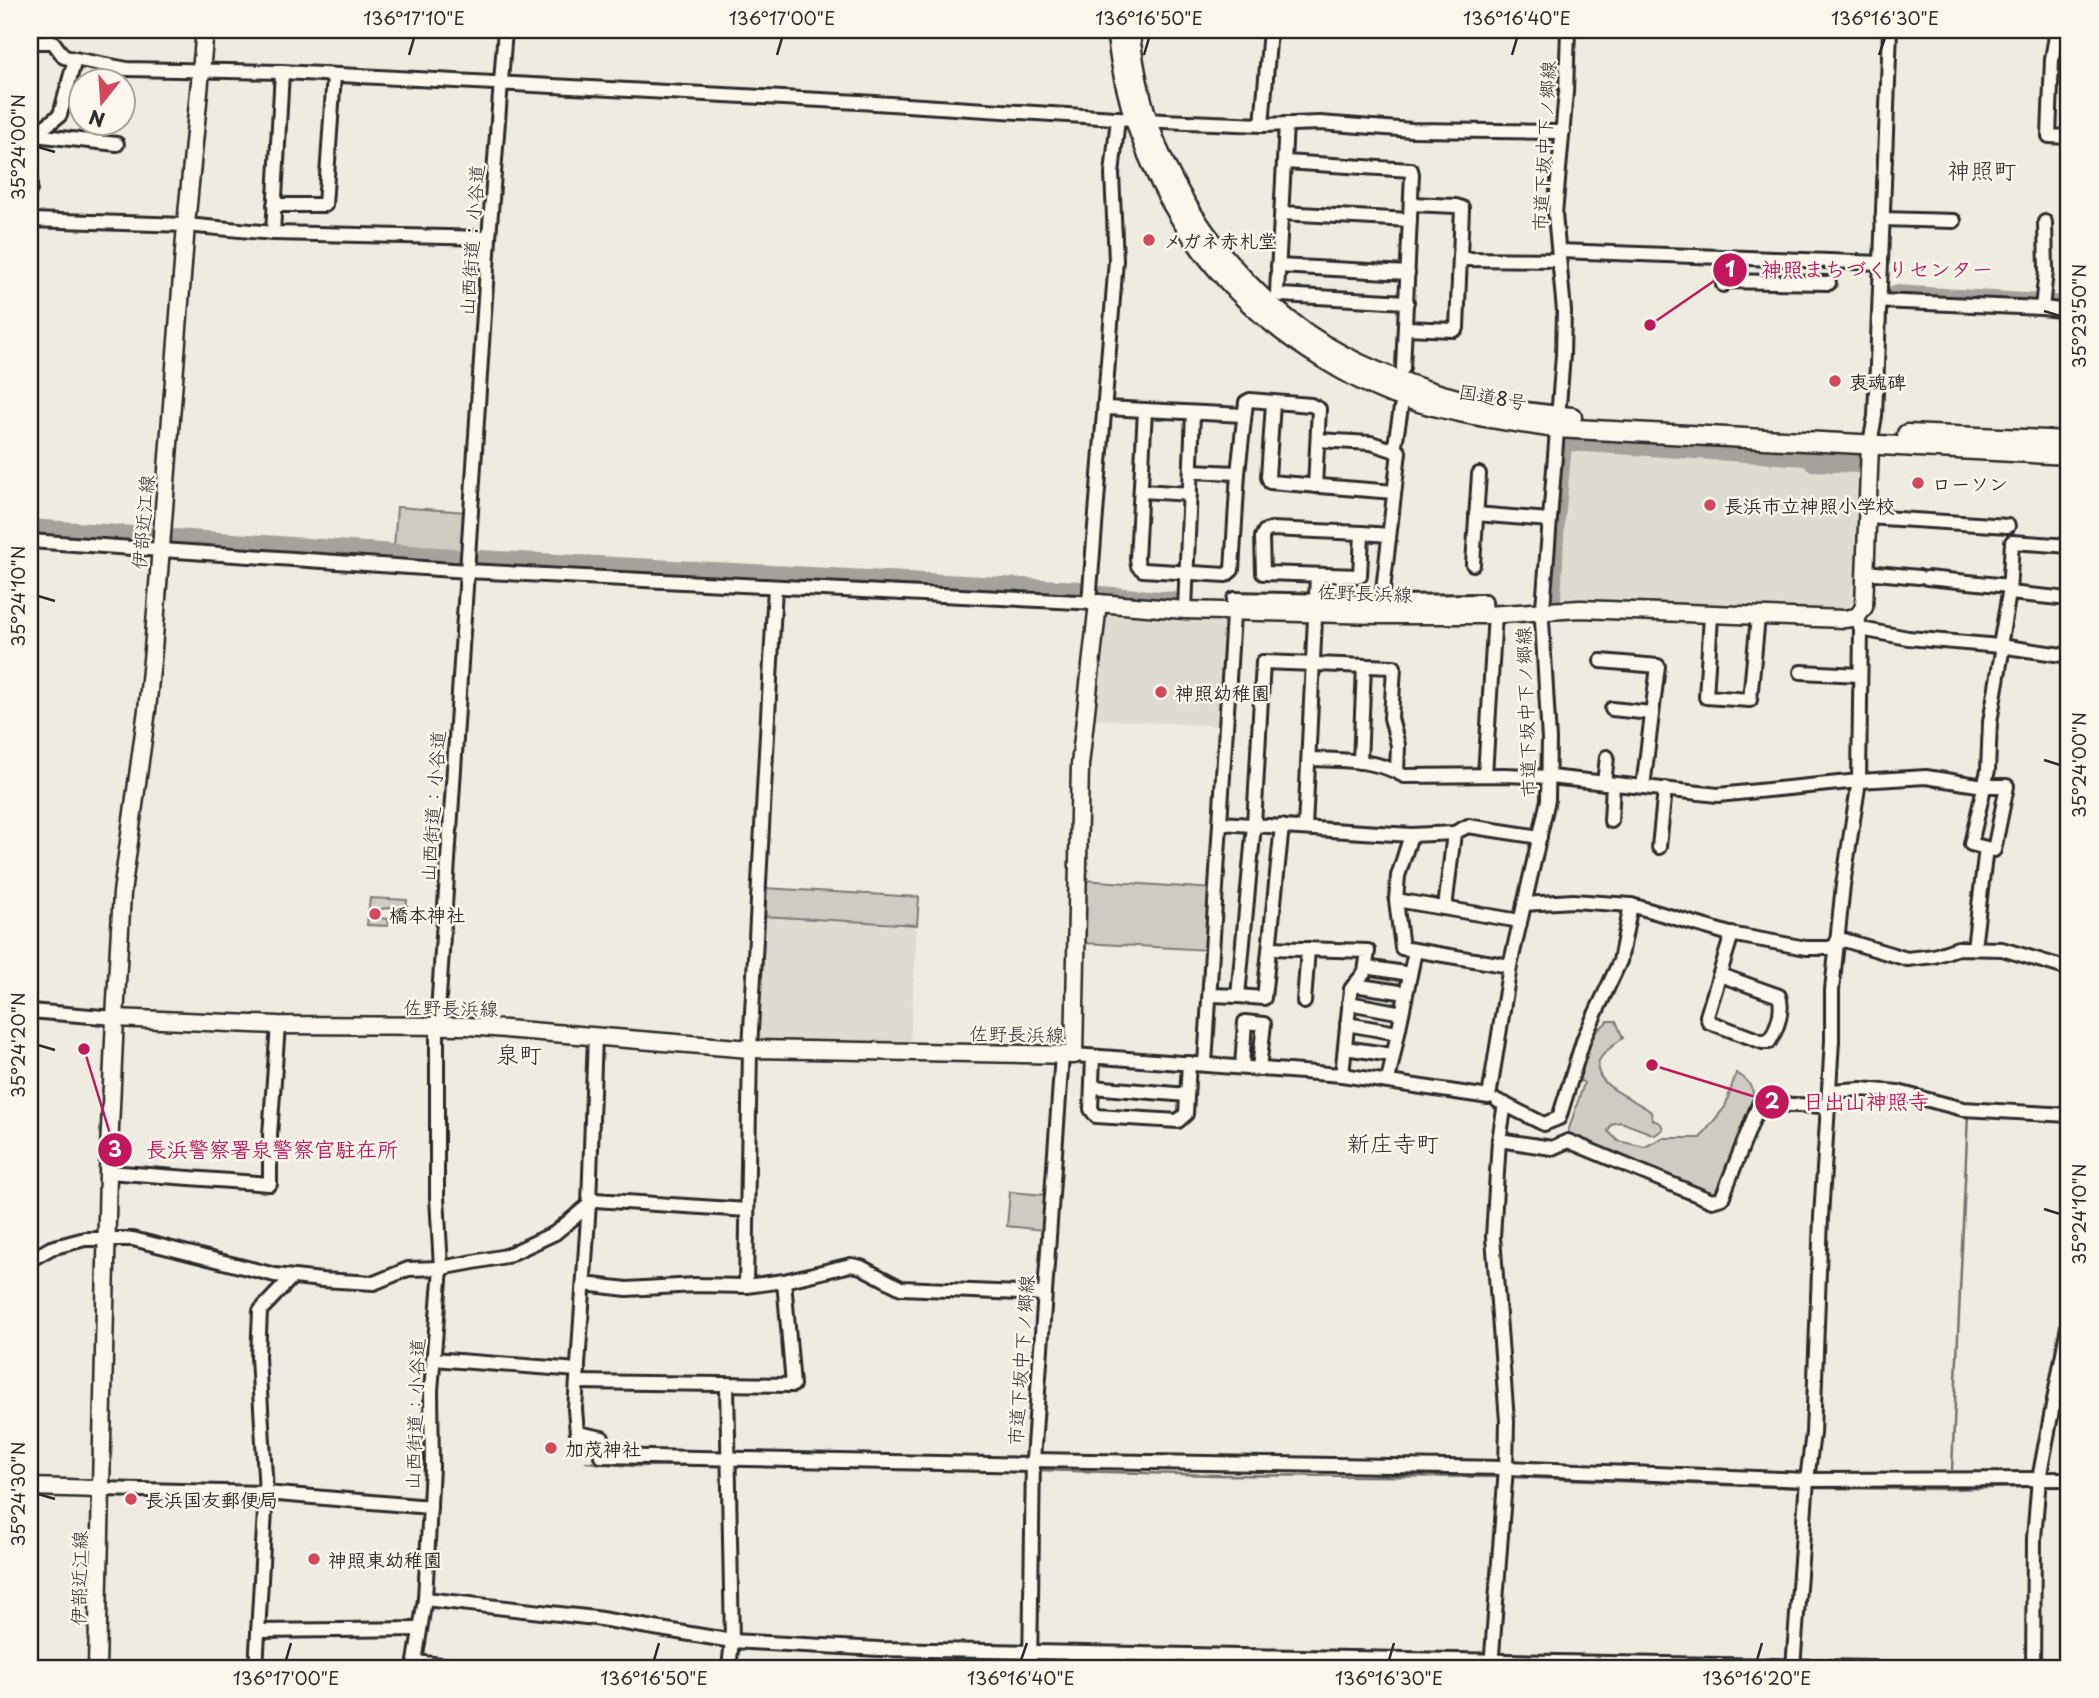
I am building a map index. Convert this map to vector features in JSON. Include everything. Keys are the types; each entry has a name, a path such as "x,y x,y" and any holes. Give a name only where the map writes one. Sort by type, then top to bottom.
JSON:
{"highway":[{"name":"国道8号","path":"1116,30 1122,74 1133,119 1156,175 1179,220 1217,271 1247,302 1281,331 1352,376 1388,392 1473,416 1871,439 2069,455"},
{"name":"国道8号","path":"1129,30 1133,119"},
{"name":"国道8号","path":"1871,439 2069,441"}],"main road":[{"name":"伊部近江線","path":"115,1018 122,893 147,710 186,225 205,30"},
{"path":"1859,623 1864,607 1871,439"},
{"name":"佐野長浜線","path":"115,1018 278,1025 468,1026 750,1049 1068,1055 1080,765 1093,603 1185,610 1234,606 1580,610 1859,623"},
{"path":"30,1487 101,1489 108,1172 115,1018"},
{"name":"伊部近江線","path":"97,1668 101,1489"}],"street":[{"name":"山西街道：小谷道","path":"414,1665 425,1599 433,1359 441,1268 437,1197 436,1027 505,30"},
{"path":"1262,125 1270,30"},
{"name":"市道下坂中下ノ郷線","path":"1489,1097 1510,966 1541,837 1550,777 1542,620 1564,322 1555,214 1563,132 1568,30"},
{"path":"1871,439 1875,416 1890,30"},
{"path":"2057,30 2052,59 2049,136 2069,136"},
{"path":"30,42 54,36 64,57 127,69 282,72 1262,125 1320,123 1412,130 1563,132"},
{"path":"30,190 30,145 34,135 60,115 75,59"},
{"path":"273,233 282,72"},
{"path":"274,205 325,205 334,75"},
{"path":"30,541 467,571 1093,603 1116,260 1112,174 1133,119"},
{"path":"1286,124 1278,292 1282,295 1407,302"},
{"path":"34,135 117,144"},
{"path":"1285,162 1411,170 1403,368"},
{"path":"1406,328 1457,328 1461,259 1462,208 1411,204"},
{"path":"1282,213 1410,220"},
{"path":"1882,219 1954,221"},
{"path":"30,220 186,225 273,233 489,238"},
{"path":"2042,308 2046,271 2045,222"},
{"path":"1461,259 1559,256 1804,259 1881,263"},
{"path":"1803,282 1804,259"},
{"path":"1278,266 1408,273"},
{"path":"1723,285 1723,281 1829,283"},
{"path":"1880,300 2069,311"},
{"path":"1145,410 1138,566 1143,570 1226,575 1232,570 1243,415 1246,402 1250,400 1317,407 1320,412 1315,486"},
{"path":"1273,403 1268,477 1270,482 1394,492"},
{"path":"1106,408 1243,415"},
{"path":"1394,451 1401,408"},
{"path":"1185,610 1193,413"},
{"path":"1318,440 1371,443 1399,452 1381,608"},
{"path":"1191,471 1238,474"},
{"path":"1473,564 1479,474"},
{"path":"1142,491 1190,494"},
{"path":"1476,514 1549,520"},
{"path":"1867,517 2008,526"},
{"path":"1362,533 1360,576 1263,573 1262,537 1265,531 1272,529 1362,533 1389,535"},
{"path":"1309,758 1360,762 1404,776 1550,777 1738,794 1794,786 1926,777 1984,786 2007,786 1994,850 1971,844 1984,786 1988,770 1990,722 2009,589 2012,542 2069,546"},
{"path":"1865,572 2069,599"},
{"path":"1305,828 1317,576"},
{"path":"746,1286 750,1049 775,587"},
{"path":"1205,1064 1234,606"},
{"path":"1485,775 1488,611"},
{"path":"1711,616 1706,697 1751,701 1758,617"},
{"path":"1793,1668 1813,1433 1832,990 1859,781 1859,623 1901,637 2001,646 2069,656"},
{"path":"1601,661 1658,666 1643,786"},
{"path":"1238,996 1254,825 1263,662 1394,667 1391,718 1398,745 1397,772"},
{"path":"1360,762 1364,666"},
{"path":"1801,672 1860,674"},
{"path":"1612,709 1651,713"},
{"path":"1606,758 1611,821"},
{"path":"1659,847 1665,789"},
{"path":"1220,822 1410,835 1454,833 1468,826 1541,837"},
{"path":"1211,995 1264,998 1282,826"},
{"path":"1445,908 1454,833"},
{"path":"1410,835 1398,876 1396,900 1402,948 1510,966"},
{"path":"1974,948 1986,848"},
{"path":"1396,900 1520,921"},
{"path":"1524,904 1573,901 1631,905 1732,934 1806,948 1830,948 1844,940 1907,959 1934,956 1958,948 2002,949 2069,969"},
{"path":"1068,1055 1259,1068 1388,1081 1489,1097 1544,1124 1559,1118 1584,1038 1620,961 1631,905"},
{"path":"1720,975 1779,996 1782,1004 1773,1036 1769,1041 1763,1042 1709,1022 1707,1016 1732,934"},
{"path":"1270,948 1368,951 1365,972 1351,989 1342,1075"},
{"path":"1304,1002 1308,949"},
{"path":"1388,1081 1415,951"},
{"path":"1366,967 1410,974"},
{"path":"1354,985 1406,993"},
{"path":"1349,1003 1402,1013"},
{"path":"30,1011 115,1018"},
{"path":"1242,1067 1245,1022 1264,1024 1259,1068"},
{"path":"1347,1024 1397,1033"},
{"path":"108,1172 270,1184 270,1135 278,1025"},
{"path":"595,1036 589,1203 575,1409 577,1433 602,1438 601,1456 1033,1467 1807,1480 2069,1479"},
{"path":"1345,1048 1392,1055"},
{"name":"市道下坂中下ノ郷線","path":"1030,1668 1033,1467 1043,1294 1068,1055"},
{"path":"1093,1057 1091,1109 1096,1116 1139,1120 1178,1121 1186,1114 1189,1063"},
{"path":"1092,1087 1187,1095"},
{"path":"1829,1091 1861,1089 1898,1092 1963,1109 2069,1115"},
{"path":"1491,1665 1507,1421 1493,1237 1499,1140 1505,1104"},
{"path":"1499,1140 1552,1148 1568,1142 1712,1201 1722,1198 1759,1104 1828,1106"},
{"path":"30,1260 51,1248 85,1238 133,1239 275,1275 374,1283 408,1269 441,1268 506,1256 555,1233 596,1200 747,1210"},
{"path":"584,1284 626,1289 695,1285 746,1286 784,1281 851,1265 861,1267 901,1288 1043,1294"},
{"path":"256,1668 266,1493 258,1357 260,1311 292,1277"},
{"path":"433,1359 578,1376 727,1386 793,1385 784,1281"},
{"path":"2033,1668 2034,1538 2039,1479 2069,1321"},
{"path":"727,1386 732,1641 729,1668"},
{"path":"101,1489 266,1493 430,1507"},
{"path":"425,1599 595,1618 732,1641 879,1649 1491,1665 1874,1668"},
{"path":"258,1631 419,1629"},
{"path":"414,1665 468,1668"}],"shaded area":[{"name":"長浜市立神照小学校","path":"1570,445 1718,454 1719,449 1801,454 1802,459 1813,465 1861,466 1854,601 1843,611 1557,598 1565,447"},
{"path":"397,507 467,512 464,552 394,547"},
{"path":"1109,614 1231,621 1224,726 1094,719 1103,620"},
{"path":"1083,880 1213,889 1209,950 1084,943"},
{"path":"764,888 919,897 917,925 762,916"},
{"path":"370,898 407,900 406,909 387,908 372,911 372,917 388,919 388,926 367,925"},
{"path":"762,916 917,925 910,1046 755,1044"},
{"path":"1608,1021 1616,1021 1623,1038 1606,1051 1599,1061 1601,1078 1616,1091 1651,1112 1652,1119 1661,1124 1663,1129 1655,1135 1621,1122 1612,1124 1608,1131 1618,1141 1645,1147 1662,1138 1700,1138 1725,1107 1736,1073 1750,1085 1753,1103 1720,1194 1713,1198 1566,1138 1584,1083 1576,1077 1590,1037"},
{"path":"1010,1192 1045,1195 1042,1230 1007,1226"}],"waterway":[{"path":"1895,294 2056,304"},
{"path":"1552,599 1563,445 1568,442 1808,457 1813,462 1859,464"},
{"path":"30,528 149,536"},
{"path":"175,538 453,557"},
{"path":"480,559 1081,590"},
{"path":"1101,595 1173,601"},
{"path":"1952,1469 1968,1114"},
{"path":"586,1462 633,1466 726,1465"},
{"path":"1037,1470 1215,1475 1502,1477"},
{"path":"1509,1477 1803,1488"},
{"path":"2057,1486 2069,1486"},
{"path":"1810,1488 2023,1487"}],"place":[{"name":"メガネ赤札堂","path":"1149,240"},
{"name":"神照まちづくりセンター","path":"1650,325"},
{"name":"衷魂碑","path":"1835,381"},
{"name":"ローソン","path":"1918,483"},
{"name":"長浜市立神照小学校","path":"1710,505"},
{"name":"神照幼稚園","path":"1161,692"},
{"name":"橋本神社","path":"375,914"},
{"name":"長浜警察署泉警察官駐在所","path":"84,1049"},
{"name":"日出山神照寺","path":"1652,1065"},
{"name":"加茂神社","path":"551,1448"},
{"name":"長浜国友郵便局","path":"131,1499"},
{"name":"神照東幼稚園","path":"314,1559"}],"district":[{"name":"神照町","path":"1982,169"},
{"name":"泉町","path":"519,1053"},
{"name":"新庄寺町","path":"1393,1142"}]}
